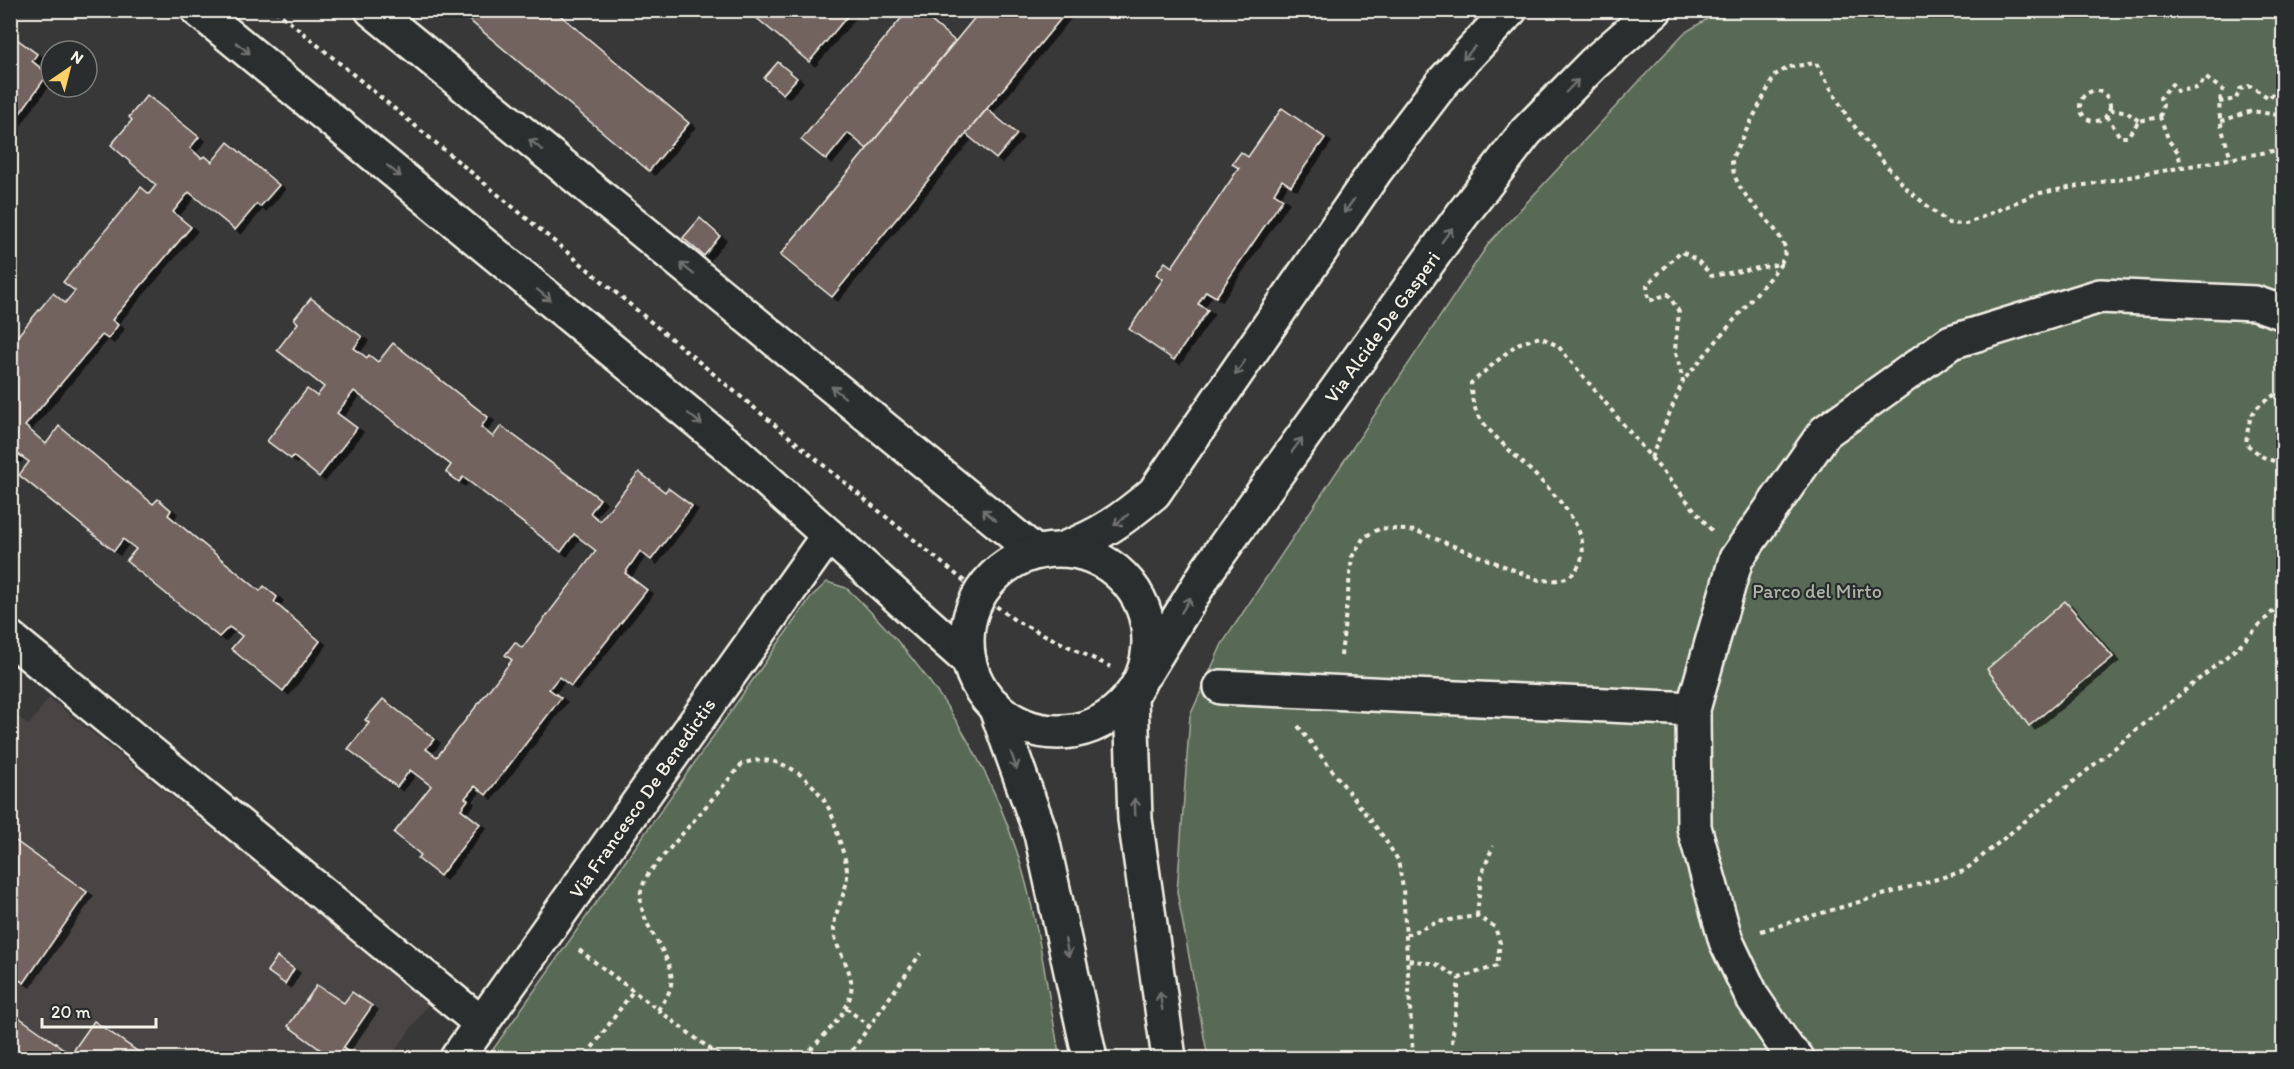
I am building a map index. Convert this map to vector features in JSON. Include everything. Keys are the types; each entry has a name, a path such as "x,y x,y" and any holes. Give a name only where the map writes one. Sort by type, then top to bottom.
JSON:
{"street":[{"path":"198,10 732,449 827,537 969,661"},
{"path":"372,10 1049,551 1091,556 1116,570 1135,591 1147,617 1150,645 1139,684 1135,819 1169,1059"},
{"path":"1090,1059 1041,834 995,706 982,692 969,661 966,637 972,609 987,583 1008,564 1094,538 1116,525 1154,493 1376,170 1442,83 1510,10"},
{"name":"Via Alcide De Gasperi","path":"995,706 1001,713 1027,727 1055,733 1083,730 1110,717 1139,684 1209,568 1462,215 1526,132 1594,63 1655,10"},
{"path":"1787,1056 1753,998 1726,941 1694,827 1693,709 1736,560 1825,432 1951,342 2100,296 2255,303 2283,313"},
{"name":"Via Francesco De Benedictis","path":"457,1059 827,537"},
{"path":"10,638 482,1024"},
{"path":"1221,687 1693,709"}],"path":[{"path":"275,10 499,194 744,402 980,594 1016,621 1139,684"},
{"path":"1651,458 1683,381 1781,264 1786,250 1780,234 1739,188 1732,173 1732,158 1775,75 1789,67 1816,63 1848,117 1874,151 1907,189 1948,223 1966,224 2035,194 2283,149"},
{"path":"2181,166 2178,152 2169,141 2160,117 2163,105 2160,98 2172,84 2177,91 2197,88 2206,78 2223,90 2218,102 2231,158"},
{"path":"2218,102 2236,99 2240,89 2250,86 2269,98 2274,92 2283,93"},
{"path":"2092,91 2102,92 2109,99 2110,110 2107,116 2099,121 2084,116 2080,107 2083,97 2092,91"},
{"path":"2110,110 2125,111 2139,121"},
{"path":"2221,121 2252,111 2283,116"},
{"path":"2107,116 2120,137 2127,137 2139,121 2160,117"},
{"path":"1683,381 1675,349 1679,312 1668,294 1649,301 1647,285 1681,251 1698,261 1712,276 1781,264"},
{"path":"1337,692 1352,557 1364,537 1381,528 1416,531 1539,580 1561,581 1575,571 1583,556 1578,531 1568,511 1481,420 1471,398 1471,383 1517,344 1540,337 1558,346 1736,560"},
{"path":"2283,396 2276,394 2257,405 2248,425 2246,444 2263,457 2283,465"},
{"path":"1726,941 1964,871 2237,648 2283,600"},
{"path":"1276,689 1307,741 1382,835 1398,860 1403,888 1413,1059"},
{"path":"658,1010 670,990 671,977 669,963 648,928 641,891 648,873 660,856 689,827 736,770 753,759 782,763 798,773 819,793 829,808 846,862 847,877 834,932 849,967 851,994 846,1008 803,1059"},
{"path":"1477,916 1481,876 1493,846"},
{"path":"1406,935 1438,922 1477,916 1495,927 1500,943 1497,966 1459,978 1436,964 1408,960"},
{"path":"550,928 722,1059"},
{"path":"847,1059 921,953"},
{"path":"1452,1042 1459,978"},
{"path":"587,1055 633,991"},
{"path":"846,1008 869,1026"}],"shaded area":[{"path":"49,698 429,1003 390,1058 11,1058 10,711 29,725"}],"green space":[{"name":"Parco del Mirto","path":"1722,10 2283,11 2283,1058 1208,1058 1177,892 1190,716 1222,644 1489,243 1684,33"},
{"path":"827,582 846,588 883,624 907,653 951,713 988,779 1003,813 1024,874 1060,1058 487,1058 811,597"}],"building":[{"path":"457,10 554,10 689,123 649,171"},
{"path":"747,10 847,10 850,13 809,62"},
{"path":"908,10 918,10 955,41 867,149 848,133 826,160 801,140"},
{"path":"981,10 1068,10 832,297 780,255"},
{"path":"10,34 37,54 32,61 39,67 39,87 11,126"},
{"path":"778,62 797,78 783,94 764,78"},
{"path":"147,95 199,137 190,148 201,158 205,156 212,162 228,142 279,185 260,207 257,204 235,230 189,192 173,212 191,227 112,320 118,325 108,339 102,335 25,426 46,444 59,426 153,504 158,499 171,510 168,515 260,591 264,586 277,597 274,602 320,641 283,691 231,649 242,636 229,627 219,637 126,561 136,549 123,539 114,551 19,475 29,462 18,454 10,463 10,345 53,293 65,303 75,291 63,282 141,187 149,194 156,185 111,145 132,120 129,117"},
{"path":"1282,108 1325,138 1291,186 1282,180 1274,193 1283,199 1216,297 1206,291 1198,304 1208,310 1174,360 1129,329 1163,279 1156,274 1165,262 1172,267 1239,168 1232,164 1241,152 1248,157"},
{"path":"987,109 1017,134 996,159 966,134"},
{"path":"700,218 720,236 704,256 683,238"},
{"path":"311,298 362,337 354,348 367,358 369,355 378,362 393,343 488,417 481,427 493,437 501,426 600,499 590,513 600,521 639,472 665,492 668,488 692,506 651,560 640,551 625,573 647,590 571,686 559,677 549,689 561,698 486,795 475,786 465,798 468,800 461,809 480,824 440,876 417,858 421,855 394,833 431,786 410,770 397,787 348,749 369,723 365,720 383,699 434,739 426,749 437,757 512,660 505,655 515,642 522,648 596,551 574,534 561,552 463,477 459,482 446,472 451,465 354,391 337,413 357,428 319,477 293,456 291,459 267,441 307,389 317,396 324,387 277,350 298,323 294,319"},
{"path":"2065,601 2113,657 2029,726 1987,669"},
{"path":"10,837 87,892 24,983 10,974"},
{"path":"277,957 294,969 285,984 267,971"},
{"path":"317,985 344,1003 352,992 372,1006 343,1048 357,1058 332,1058 288,1026"},
{"path":"10,1011 71,1054 94,1021 147,1058 10,1058"}]}
